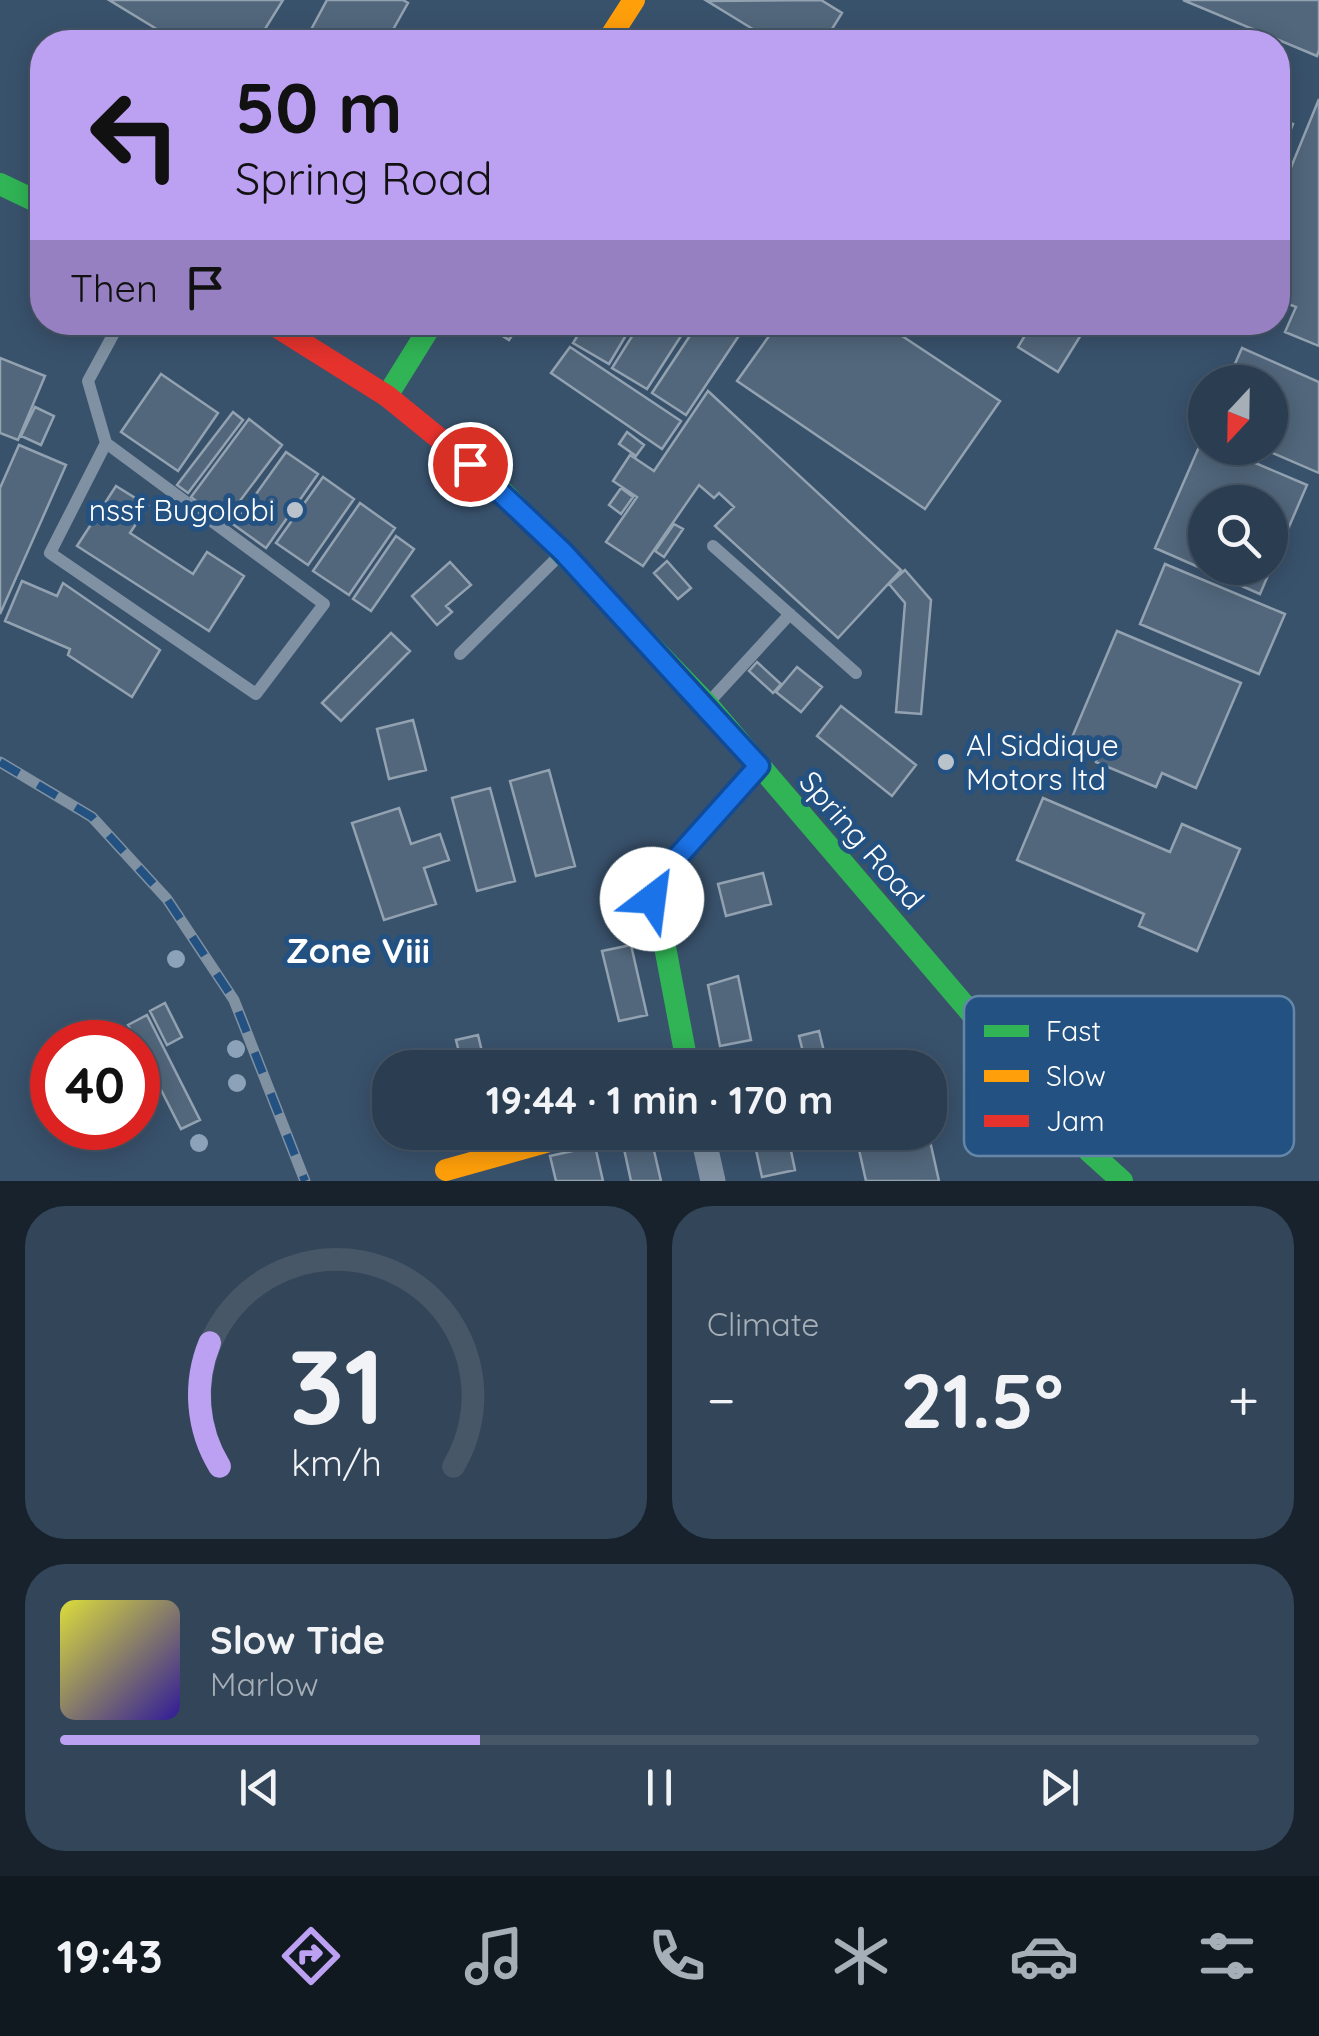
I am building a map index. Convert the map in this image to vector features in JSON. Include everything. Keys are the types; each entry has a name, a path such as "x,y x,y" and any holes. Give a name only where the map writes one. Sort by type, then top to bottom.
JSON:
{"main road":[{"path":"615,30 634,0"},
{"path":"0,184 30,198"},
{"name":"Spring Road","path":"290,335 387,396 498,486 707,704 964,1005"},
{"path":"387,396 425,335"},
{"path":"685,1050 654,889 664,872 759,766"},
{"path":"446,1170 518,1150"},
{"name":"Spring Road","path":"1094,1156 1122,1181"}],"street":[{"path":"706,1150 712,1181"}],"lane":[{"path":"106,444 50,552 256,694 324,604 106,444 88,381 113,335"},
{"path":"713,546 856,673"},
{"path":"460,654 563,552"},
{"path":"707,704 790,614"}],"building":[{"path":"109,0 283,0 264,30 158,30"},
{"path":"327,0 408,3 393,30 311,30"},
{"path":"821,0 842,13 831,30 754,30 707,1"},
{"path":"1183,0 1319,0 1317,56 1290,45 1290,30 1255,30"},
{"path":"1319,99 1319,346 1290,334 1296,307 1290,305 1290,170"},
{"path":"578,335 626,335 609,364 573,343"},
{"path":"633,335 682,335 647,389 612,368"},
{"path":"690,335 739,335 686,415 652,393"},
{"path":"770,335 901,335 1000,401 925,509 737,381"},
{"path":"1025,335 1081,335 1058,372 1018,347"},
{"path":"570,347 681,421 662,449 551,373"},
{"path":"1242,348 1280,365 1234,365"},
{"path":"0,358 45,376 18,440 0,433"},
{"path":"1288,368 1319,382 1319,473 1288,460"},
{"path":"161,374 218,413 178,471 121,432"},
{"path":"708,391 901,570 838,638 715,526 734,507 719,493 714,498 699,485 643,566 606,542 637,497 613,481 630,455 654,471"},
{"path":"35,407 54,416 41,445 21,436"},
{"path":"233,412 243,420 188,493 177,485"},
{"path":"249,419 282,445 224,522 191,497"},
{"path":"627,432 644,445 636,456 619,444"},
{"path":"19,445 66,465 0,614 0,488"},
{"path":"286,452 318,474 266,548 234,525"},
{"path":"1191,465 1260,465 1307,485 1288,529 1288,485 1188,485 1188,562 1155,548"},
{"path":"323,477 354,499 308,565 276,543"},
{"path":"116,486 148,506 130,533 193,574 207,552 244,576 209,631 77,546"},
{"path":"621,488 633,497 621,514 609,505"},
{"path":"360,503 395,528 349,595 313,571"},
{"path":"674,524 683,529 664,557 655,551"},
{"path":"396,536 414,549 371,611 353,599"},
{"path":"667,561 691,588 678,599 654,573"},
{"path":"450,562 471,585 446,606 452,612 437,625 412,596"},
{"path":"1165,564 1188,574 1188,585 1215,585 1285,614 1259,674 1140,624"},
{"path":"905,570 931,600 921,714 896,712 905,603 889,584"},
{"path":"22,581 57,596 63,583 160,650 132,697 68,655 70,649 5,621"},
{"path":"1239,585 1264,585 1260,594"},
{"path":"1117,631 1241,683 1196,788 1162,773 1156,787 1096,762 1102,748 1073,735"},
{"path":"391,633 410,651 341,721 322,703"},
{"path":"757,662 781,684 773,693 749,671"},
{"path":"797,667 822,687 801,712 776,692"},
{"path":"841,706 916,765 892,796 817,736"},
{"path":"413,720 426,770 389,779 377,729"},
{"path":"549,770 575,866 536,876 510,781"},
{"path":"490,788 515,881 477,891 452,798"},
{"path":"1043,798 1170,852 1182,824 1240,849 1197,951 1139,926 1144,914 1017,860"},
{"path":"399,808 411,844 440,834 449,860 424,868 436,904 384,920 352,823"},
{"path":"763,873 771,904 726,916 718,884"},
{"path":"631,945 647,1015 619,1021 602,951"},
{"path":"738,976 751,1040 720,1046 708,985"},
{"path":"165,1003 182,1037 167,1045 160,1020 154,1020 150,1011"},
{"path":"819,1031 824,1050 802,1050 799,1036"},
{"path":"478,1035 482,1050 458,1050 456,1040"},
{"path":"160,1041 200,1120 181,1129 160,1088"},
{"path":"596,1150 603,1181 556,1181 550,1156"},
{"path":"624,1150 654,1150 661,1181 631,1181"},
{"path":"756,1150 791,1150 795,1170 762,1177"},
{"path":"859,1150 932,1150 939,1181 866,1181"}],"railway":[{"path":"0,762 92,817 167,899 234,1000 305,1181"}],"traffic: fast":[{"path":"0,184 30,198"},
{"path":"387,396 425,335"},
{"path":"467,461 498,487 707,704 964,1005"},
{"path":"685,1050 654,889 664,871 759,766"},
{"path":"1094,1156 1122,1181"}],"traffic: slow":[{"path":"615,30 634,0"},
{"path":"446,1170 518,1150"}],"traffic: jam":[{"path":"290,335 387,396 467,461"}],"place":[{"name":"nssf Bugolobi","path":"295,510"},
{"name":"Al Siddique Motors ltd","path":"946,762"}],"district":[{"name":"Zone Viii","path":"358,950"}],"route":[{"path":"470,464 498,486 563,552 707,704 759,766 658,879 652,899"}]}
